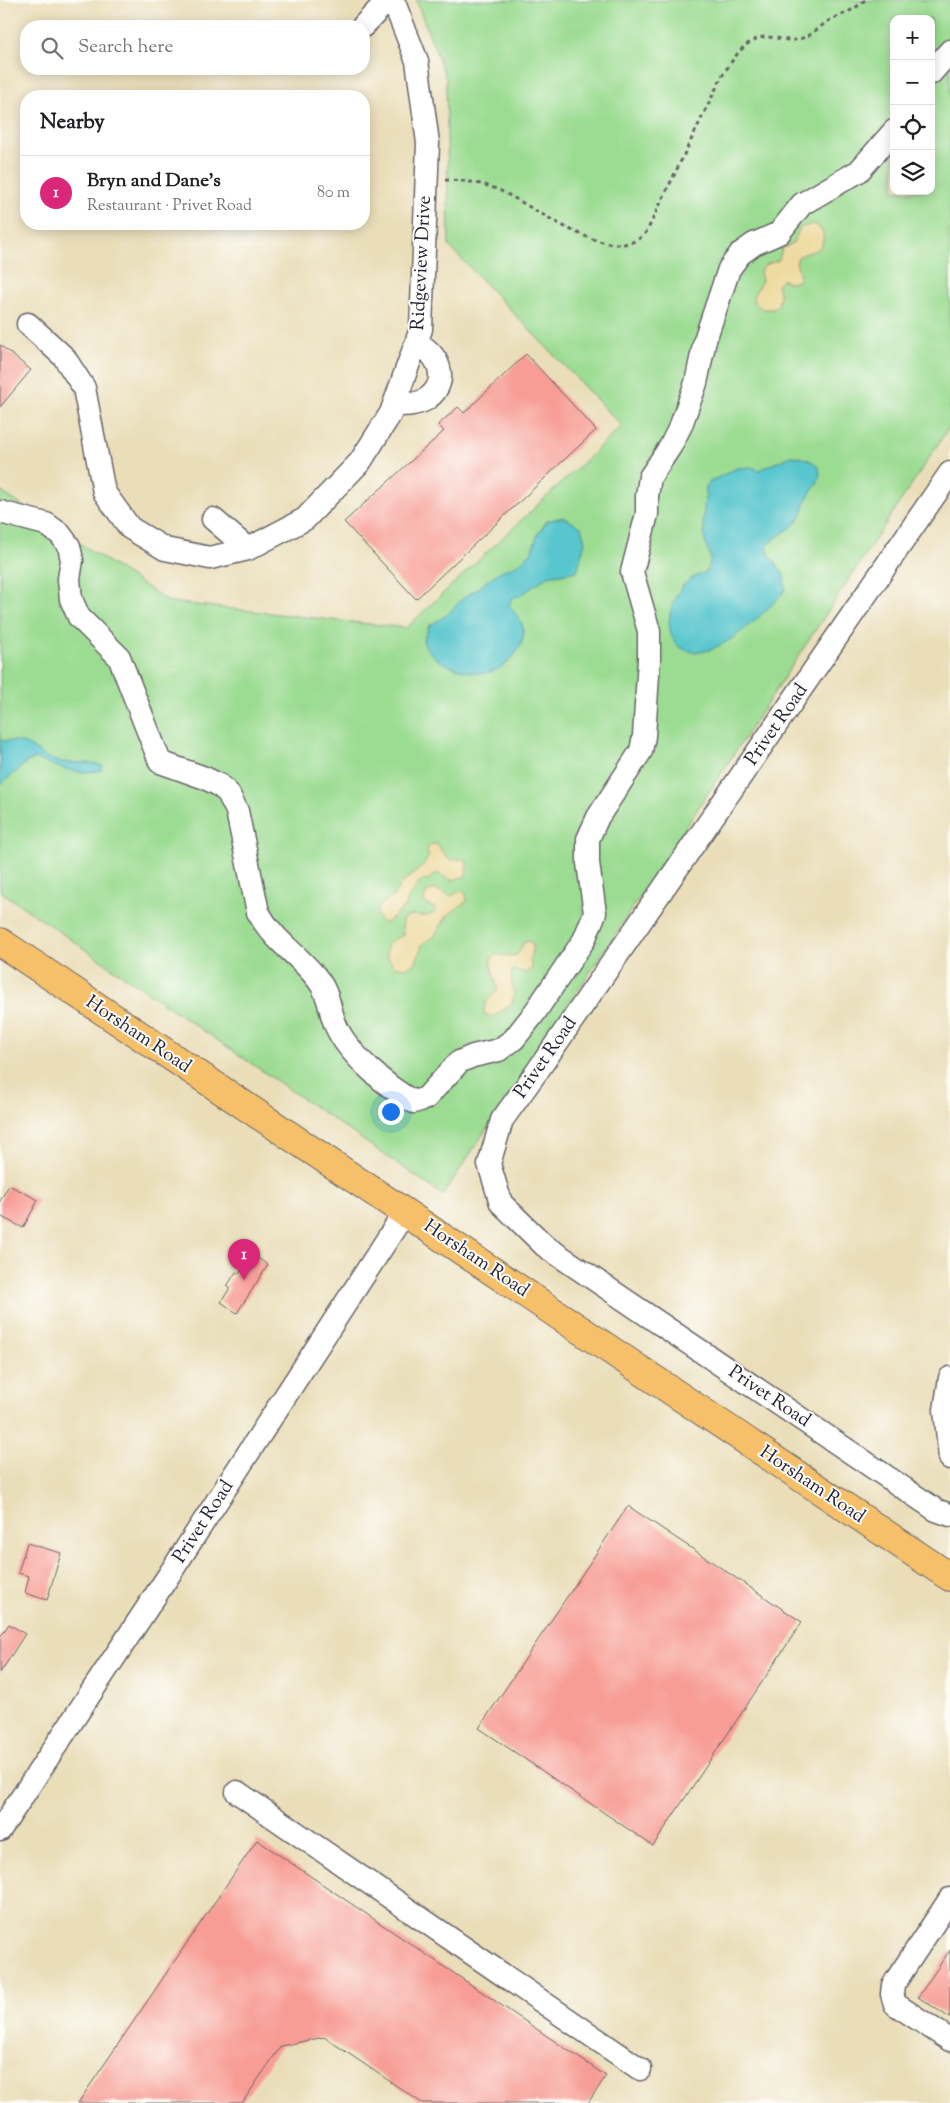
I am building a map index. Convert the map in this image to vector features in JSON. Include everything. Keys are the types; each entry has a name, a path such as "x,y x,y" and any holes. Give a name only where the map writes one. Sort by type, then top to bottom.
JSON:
{"main road":[{"name":"Horsham Road","path":"0,942 950,1577"}],"street":[{"path":"369,20 388,0"},
{"name":"Ridgeview Drive","path":"28,324 64,357 84,388 104,492 130,528 165,549 210,558 248,549 305,519 360,462 394,405 421,329 428,143 417,61 393,0"},
{"path":"935,68 950,51"},
{"path":"0,512 46,524 60,534 69,546 72,560 68,579 71,599 80,617 119,657 160,762 205,778 219,785 228,793 237,811 258,912 266,928 327,993 335,1024 342,1040 384,1083 414,1102 426,1098 459,1062 473,1056 499,1050 514,1038 533,1015 584,940 595,913 588,863 588,839 598,817 641,751 644,736 650,658 649,631 632,572 647,514 650,477 681,426 696,383 705,340 729,269 740,254 754,244 778,233 802,204 859,171 890,136"},
{"path":"394,405 411,405 427,399 438,388 441,374 438,362 431,352 416,342"},
{"name":"Privet Road","path":"950,473 502,1120 489,1164 501,1203 545,1246 936,1510 950,1515"},
{"path":"213,520 248,549"},
{"name":"Privet Road","path":"0,1830 168,1578 405,1212"},
{"path":"950,1378 945,1410 950,1458"},
{"path":"237,1792 640,2068"},
{"path":"950,1899 893,1985 892,1994 895,2004 950,2040"}],"path":[{"path":"427,180 468,182 492,187 577,233 600,241 617,244 631,243 642,238 647,230 722,76 738,53 749,42 764,37 793,40 804,38 832,19 849,14 865,0"}],"green space":[{"path":"416,0 950,0 950,426 443,1195 0,891 0,491 169,602 406,628 622,426 449,246 446,78"}],"sand":[{"path":"813,224 818,226 823,233 822,244 816,250 798,257 798,281 789,283 782,279 777,285 780,296 778,306 773,309 762,309 754,302 753,296 762,281 760,272 765,265 779,260 782,249 793,243 800,228"},
{"path":"438,845 450,860 462,859 467,861 466,876 453,880 441,874 436,874 428,880 421,881 409,896 405,907 386,923 382,922 377,914 379,907 393,897 400,885 421,867 429,856 427,851 429,846"},
{"path":"437,890 450,896 462,891 466,894 467,901 448,915 433,938 423,943 415,964 405,968 394,966 387,956 387,945 403,935 402,920 406,917 426,916 434,913 435,908 427,905 424,900 427,892"},
{"path":"531,942 533,947 530,960 532,969 525,973 516,970 512,971 511,979 514,995 511,1005 492,1017 485,1014 486,1002 497,991 491,965 492,957 497,955 516,956 524,943"}],"water":[{"path":"791,456 813,462 820,470 820,476 806,500 803,512 797,522 767,546 769,554 784,575 785,590 758,618 721,645 699,652 686,650 677,644 671,635 670,613 680,591 689,580 707,571 711,559 705,542 703,521 706,488 711,481 737,468 751,467 759,470"},
{"path":"563,517 581,527 585,542 577,571 548,576 520,596 513,597 509,605 521,622 523,636 518,650 513,657 500,668 485,673 467,671 437,659 427,649 423,641 429,626 448,614 460,601 499,572 517,565 531,553 538,534 547,521"},
{"path":"0,739 2,741 20,742 56,761 91,763 103,766 101,770 84,772 59,767 35,759 27,762 0,785"}],"building":[{"path":"0,345 31,370 0,407"},
{"path":"526,354 596,430 416,599 344,522 444,431 438,425 458,407 464,413"},
{"path":"9,1185 38,1200 23,1228 0,1216 0,1201"},
{"path":"252,1254 268,1265 237,1313 221,1302 230,1288 227,1286 236,1272 239,1274"},
{"path":"628,1506 802,1622 653,1846 479,1728"},
{"path":"27,1543 61,1553 47,1600 25,1593 29,1576 18,1573"},
{"path":"9,1624 25,1634 0,1673 0,1637"},
{"path":"257,1840 606,2076 588,2103 422,2103 324,2037 281,2046 242,2103 78,2103"},
{"path":"950,1950 950,2018 918,1997"}],"place":[{"name":"Bryn and Dane's","path":"244,1280"}]}
